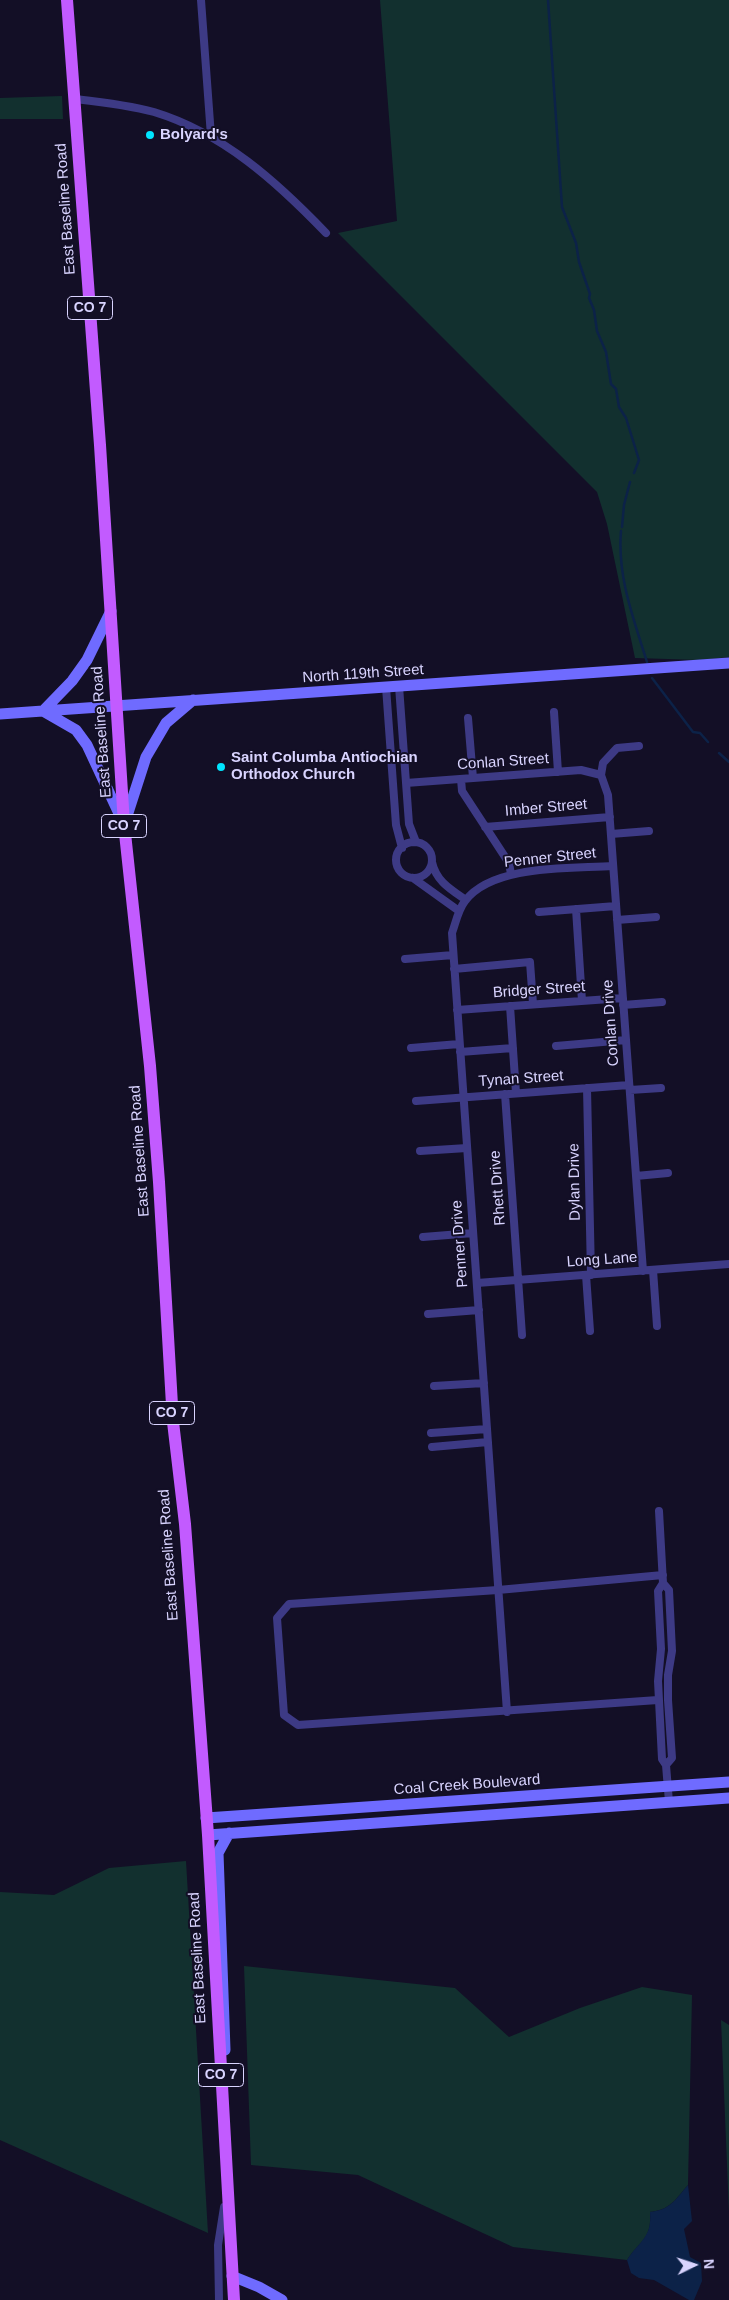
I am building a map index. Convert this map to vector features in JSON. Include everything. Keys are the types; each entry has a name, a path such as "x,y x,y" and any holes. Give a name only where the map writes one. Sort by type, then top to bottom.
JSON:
{"main road":[{"name":"East Baseline Road","path":"67,0 111,612 124,824 153,1106 173,1422 185,1524 208,1835 234,2300"},
{"path":"111,612 87,660 72,681 43,711 76,730 87,745 124,824"},
{"name":"North 119th Street","path":"0,714 729,663"},
{"path":"124,824 146,757 166,723 193,700"},
{"name":"Coal Creek Boulevard","path":"206,1818 729,1782"},
{"name":"Coal Creek Boulevard","path":"208,1835 729,1798"},
{"path":"685,1801 729,1803"},
{"path":"223,2119 225,2016 218,1853 229,1833"},
{"path":"232,2276 259,2287 282,2300"}],"street":[{"path":"201,0 211,136"},
{"path":"75,99 152,112 174,119 211,136 254,166 326,233"},
{"path":"399,686 409,824 416,842 430,851 434,873 443,883 466,900"},
{"path":"386,687 396,825 402,848"},
{"path":"554,712 558,772"},
{"path":"468,718 473,778"},
{"path":"601,775 603,763 616,748 639,746"},
{"name":"Conlan Street","path":"406,783 581,770 601,775"},
{"name":"Conlan Drive","path":"601,775 606,784 610,817 643,1270"},
{"path":"461,779 462,791 509,863 511,874"},
{"name":"Imber Street","path":"485,827 610,817"},
{"path":"611,834 650,831"},
{"path":"416,842 402,848 397,857 397,863 402,872 422,883 459,911"},
{"path":"412,878 417,878 427,872 432,862"},
{"name":"Penner Street","path":"466,900 490,881 511,874 613,866"},
{"name":"Penner Drive","path":"466,900 459,911 452,933 453,955 507,1712"},
{"path":"539,912 616,906"},
{"path":"576,909 582,1001"},
{"path":"617,920 656,917"},
{"path":"405,959 453,955"},
{"path":"454,968 530,962 533,1004"},
{"name":"Bridger Street","path":"457,1010 582,1001 662,1002"},
{"path":"510,1006 516,1093"},
{"path":"556,1046 626,1040"},
{"path":"411,1048 513,1048"},
{"name":"Tynan Street","path":"416,1101 587,1088 661,1088"},
{"name":"Dylan Drive","path":"587,1088 590,1331"},
{"name":"Rhett Drive","path":"504,1094 522,1335"},
{"path":"420,1151 467,1148"},
{"path":"636,1176 668,1173"},
{"path":"423,1237 473,1233"},
{"name":"Long Lane","path":"477,1283 729,1264"},
{"path":"653,1270 657,1326"},
{"path":"428,1314 479,1310"},
{"path":"434,1386 484,1383"},
{"path":"431,1433 487,1429"},
{"path":"432,1447 488,1442"},
{"path":"659,1512 663,1584 658,1591 661,1621 658,1700 662,1759 666,1765 669,1802"},
{"path":"658,1700 507,1712 298,1725 284,1715 277,1618 289,1604 498,1590 663,1575"},
{"path":"663,1584 669,1590 672,1651 668,1675 672,1758 666,1765"},
{"path":"220,2300 218,2245 227,2193"}],"green space":[{"path":"380,0 729,0 729,657 700,660 635,658 607,524 597,492 338,233 397,221"},
{"path":"62,96 63,119 0,119 0,98"},
{"path":"186,1861 208,2233 0,2140 0,1892 54,1895 109,1868"},
{"path":"244,1966 455,1988 509,2037 580,2008 642,1987 692,1995 688,2185 668,2206 650,2212 647,2234 627,2260 513,2247 358,2175 251,2165"},
{"path":"721,2020 729,2025 729,2212"}],"water":[{"path":"688,2185 692,2221 684,2229 690,2257 701,2263 702,2281 694,2300 689,2300 654,2280 639,2278 631,2273 627,2260 647,2233 650,2212 668,2206"}],"waterway":[{"path":"548,0 562,207 576,243 579,262 594,310 597,331 606,352 611,384 616,389 619,407 626,418 639,460 634,473"},
{"path":"622,527 624,505 630,482"},
{"path":"621,531 620,548 624,582 647,662"},
{"path":"652,678 693,732 700,733 708,742"},
{"path":"719,753 729,762"}],"place":[{"name":"Bolyard's","path":"150,135"},
{"name":"Saint Columba Antiochian Orthodox Church","path":"221,767"}]}
